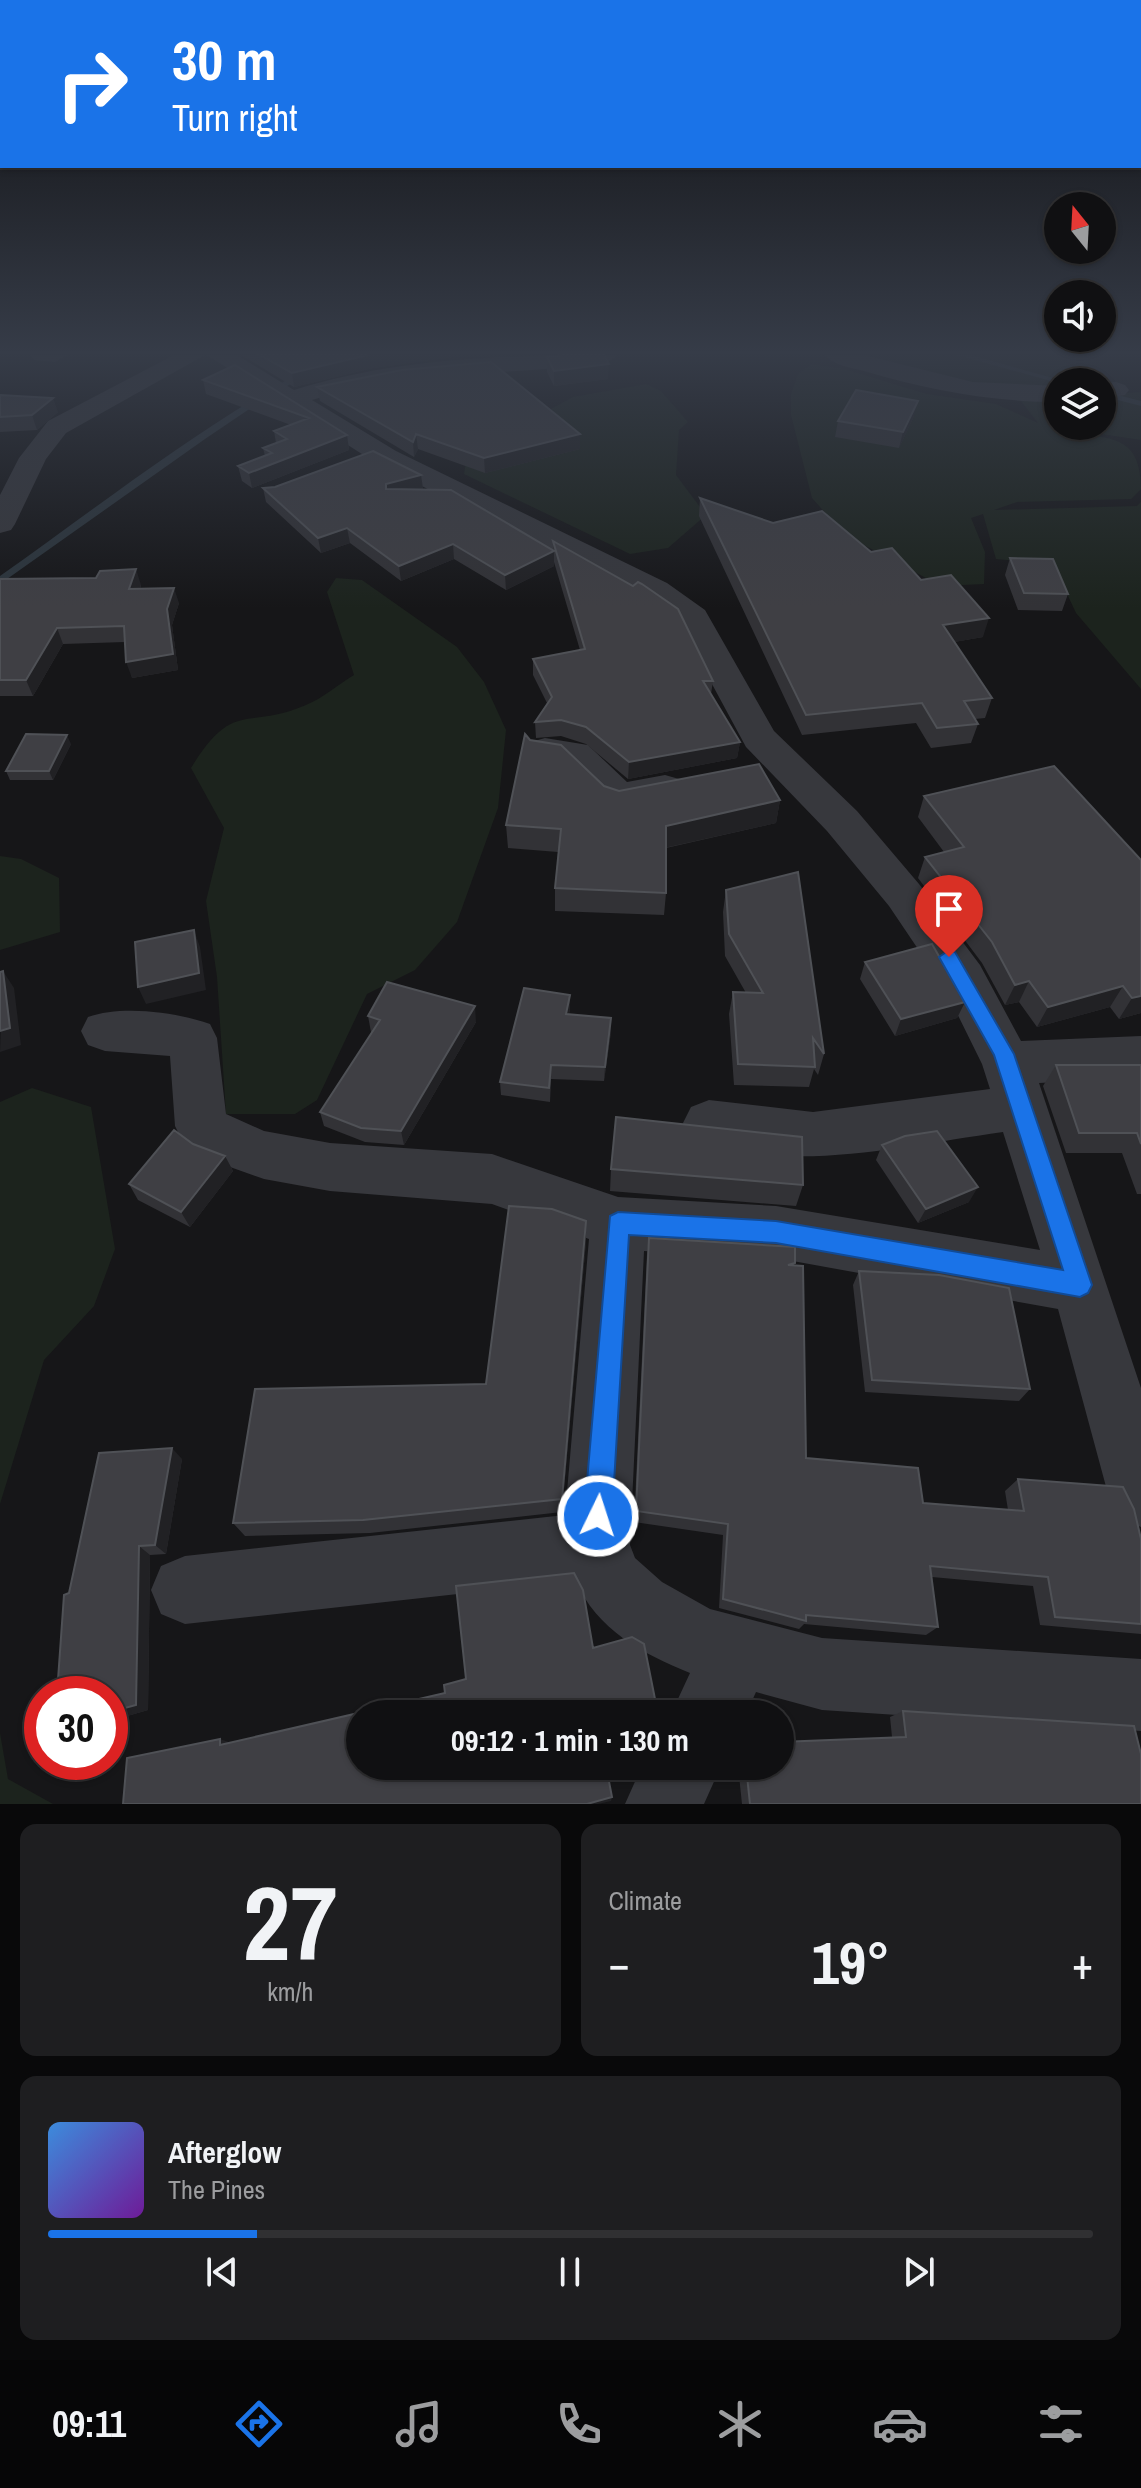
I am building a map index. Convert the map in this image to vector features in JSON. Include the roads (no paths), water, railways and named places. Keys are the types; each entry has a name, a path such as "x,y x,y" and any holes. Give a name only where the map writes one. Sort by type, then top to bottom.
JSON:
{"street":[{"path":"0,524 33,458 48,439"},
{"path":"340,439 364,457 678,604 693,617 706,636 740,709 759,738 842,821 904,895 963,978 1014,1085 1080,1285 1141,1494"},
{"path":"545,751 574,754 619,797 695,782"},
{"path":"740,773 786,765"},
{"path":"105,1031 193,1038 201,1126 221,1140 264,1155 330,1167 492,1179 618,1223 776,1232 1080,1285"},
{"path":"709,1123 813,1135 1141,1057"},
{"path":"618,1223 596,1545 611,1582 637,1607 698,1641 822,1674 1141,1695"},
{"path":"185,1590 596,1545"},
{"path":"715,1700 738,1652"},
{"path":"663,1804 676,1780"}],"waterway":[{"path":"0,581 199,439"}]}
